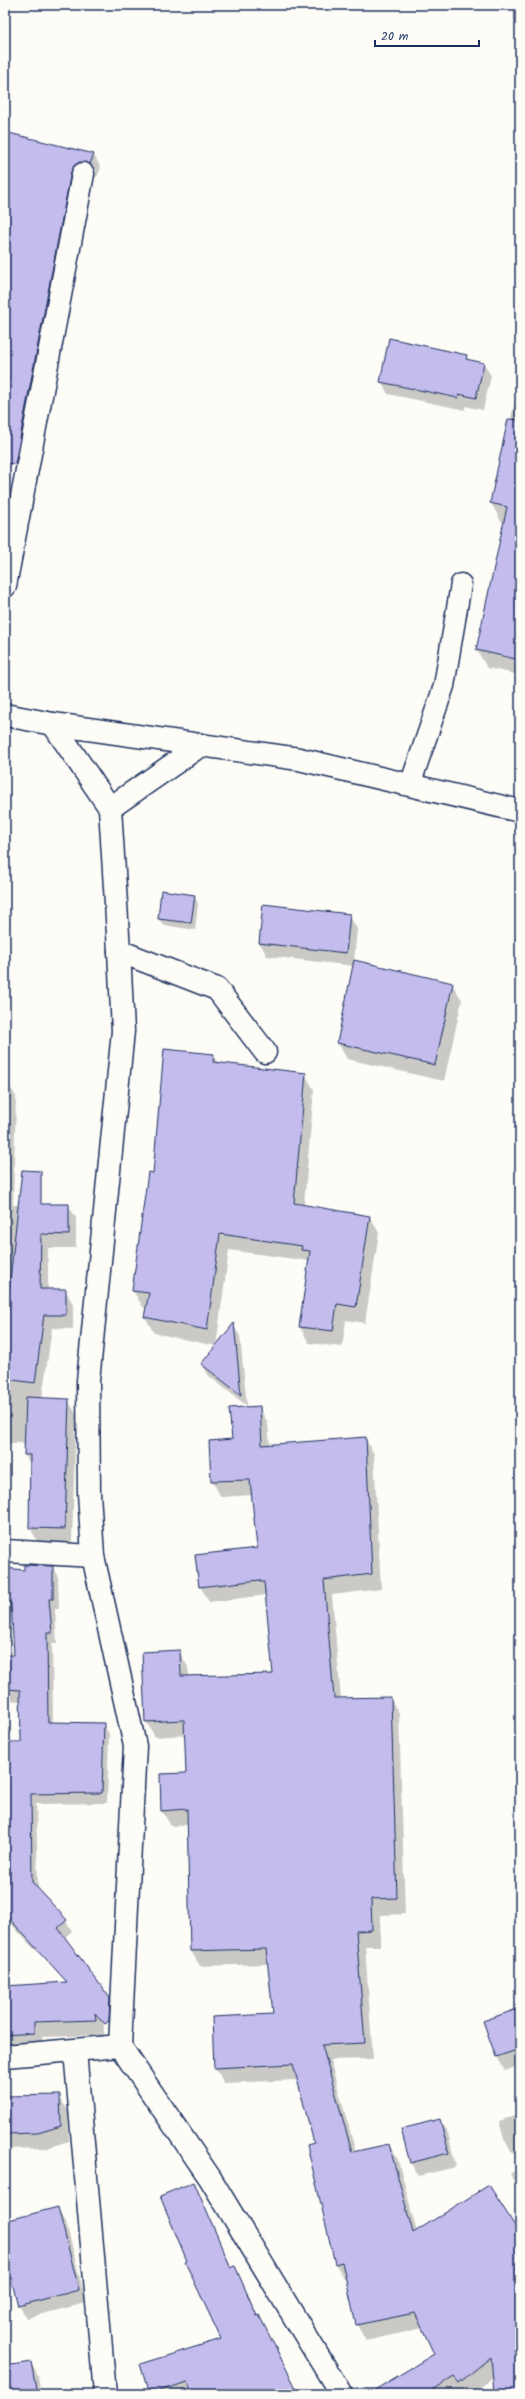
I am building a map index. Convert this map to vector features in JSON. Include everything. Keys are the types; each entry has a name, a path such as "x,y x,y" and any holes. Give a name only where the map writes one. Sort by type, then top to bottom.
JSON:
{"street":[{"path":"5,586 83,174"},
{"path":"5,715 53,724 299,759 520,811"},
{"path":"53,724 110,808 119,951 123,1031 88,1382 89,1493 93,1556 135,1746 120,2046 210,2178 341,2394"},
{"path":"110,808 201,745"},
{"path":"119,951 217,989 265,1052"},
{"path":"5,1551 93,1556"},
{"path":"5,2056 120,2046"},
{"path":"75,2051 105,2394"}],"lane":[{"path":"410,785 444,686 461,584"}],"building":[{"path":"5,132 94,154 90,164 79,162 71,172 15,464 5,463"},
{"path":"389,338 467,355 466,359 484,363 476,398 459,394 458,398 380,382"},
{"path":"508,419 520,420 520,660 476,650 507,507 490,503"},
{"path":"161,890 195,895 191,923 158,919"},
{"path":"263,904 350,914 346,953 259,943"},
{"path":"354,960 453,983 435,1065 337,1043"},
{"path":"164,1049 214,1054 213,1062 306,1073 294,1203 370,1216 356,1307 337,1304 333,1331 299,1327 310,1251 301,1250 302,1246 220,1234 207,1330 144,1317 149,1293 132,1291 148,1172 153,1173"},
{"path":"22,1170 41,1171 41,1204 69,1204 69,1235 41,1234 40,1289 66,1289 66,1315 44,1315 35,1383 5,1379 5,1289 9,1289"},
{"path":"234,1323 241,1395 201,1364"},
{"path":"26,1397 69,1399 65,1529 29,1528 30,1455 24,1455"},
{"path":"260,1406 262,1445 366,1437 372,1574 324,1580 334,1698 391,1697 397,1898 371,1899 372,1930 356,1931 365,2043 322,2045 352,2152 389,2144 413,2233 489,2185 520,2234 520,2394 494,2394 491,2357 459,2383 454,2377 426,2394 368,2394 434,2354 415,2313 356,2325 342,2262 335,2264 307,2145 314,2143 293,2064 214,2068 212,2017 273,2014 266,1949 190,1951 187,1809 161,1811 160,1774 186,1773 184,1720 145,1722 142,1652 180,1650 181,1676 273,1674 264,1582 260,1582 260,1580 199,1587 195,1555 257,1548 250,1480 211,1481 209,1441 232,1439 229,1408"},
{"path":"24,1565 53,1566 53,1599 49,1599 52,1633 47,1633 48,1722 104,1723 102,1793 31,1794 32,1882 67,1920 58,1928 110,1998 109,2021 105,2024 95,2013 96,2020 34,2022 34,2033 5,2035 5,1986 67,1982 5,1914 5,1742 21,1742 20,1690 5,1689 5,1655 14,1655 11,1603 5,1602 5,1568 24,1570"},
{"path":"520,2008 520,2049 496,2057 483,2021"},
{"path":"60,2095 61,2126 38,2133 5,2134 5,2096"},
{"path":"440,2119 449,2153 410,2163 401,2129"},
{"path":"194,2182 231,2268 235,2266 257,2316 259,2315 299,2394 192,2394 188,2382 149,2394 140,2364 221,2339 185,2262 187,2261 160,2196"},
{"path":"58,2207 79,2290 18,2306 5,2254 5,2221"},
{"path":"31,2362 37,2394 10,2394 5,2366"}]}
